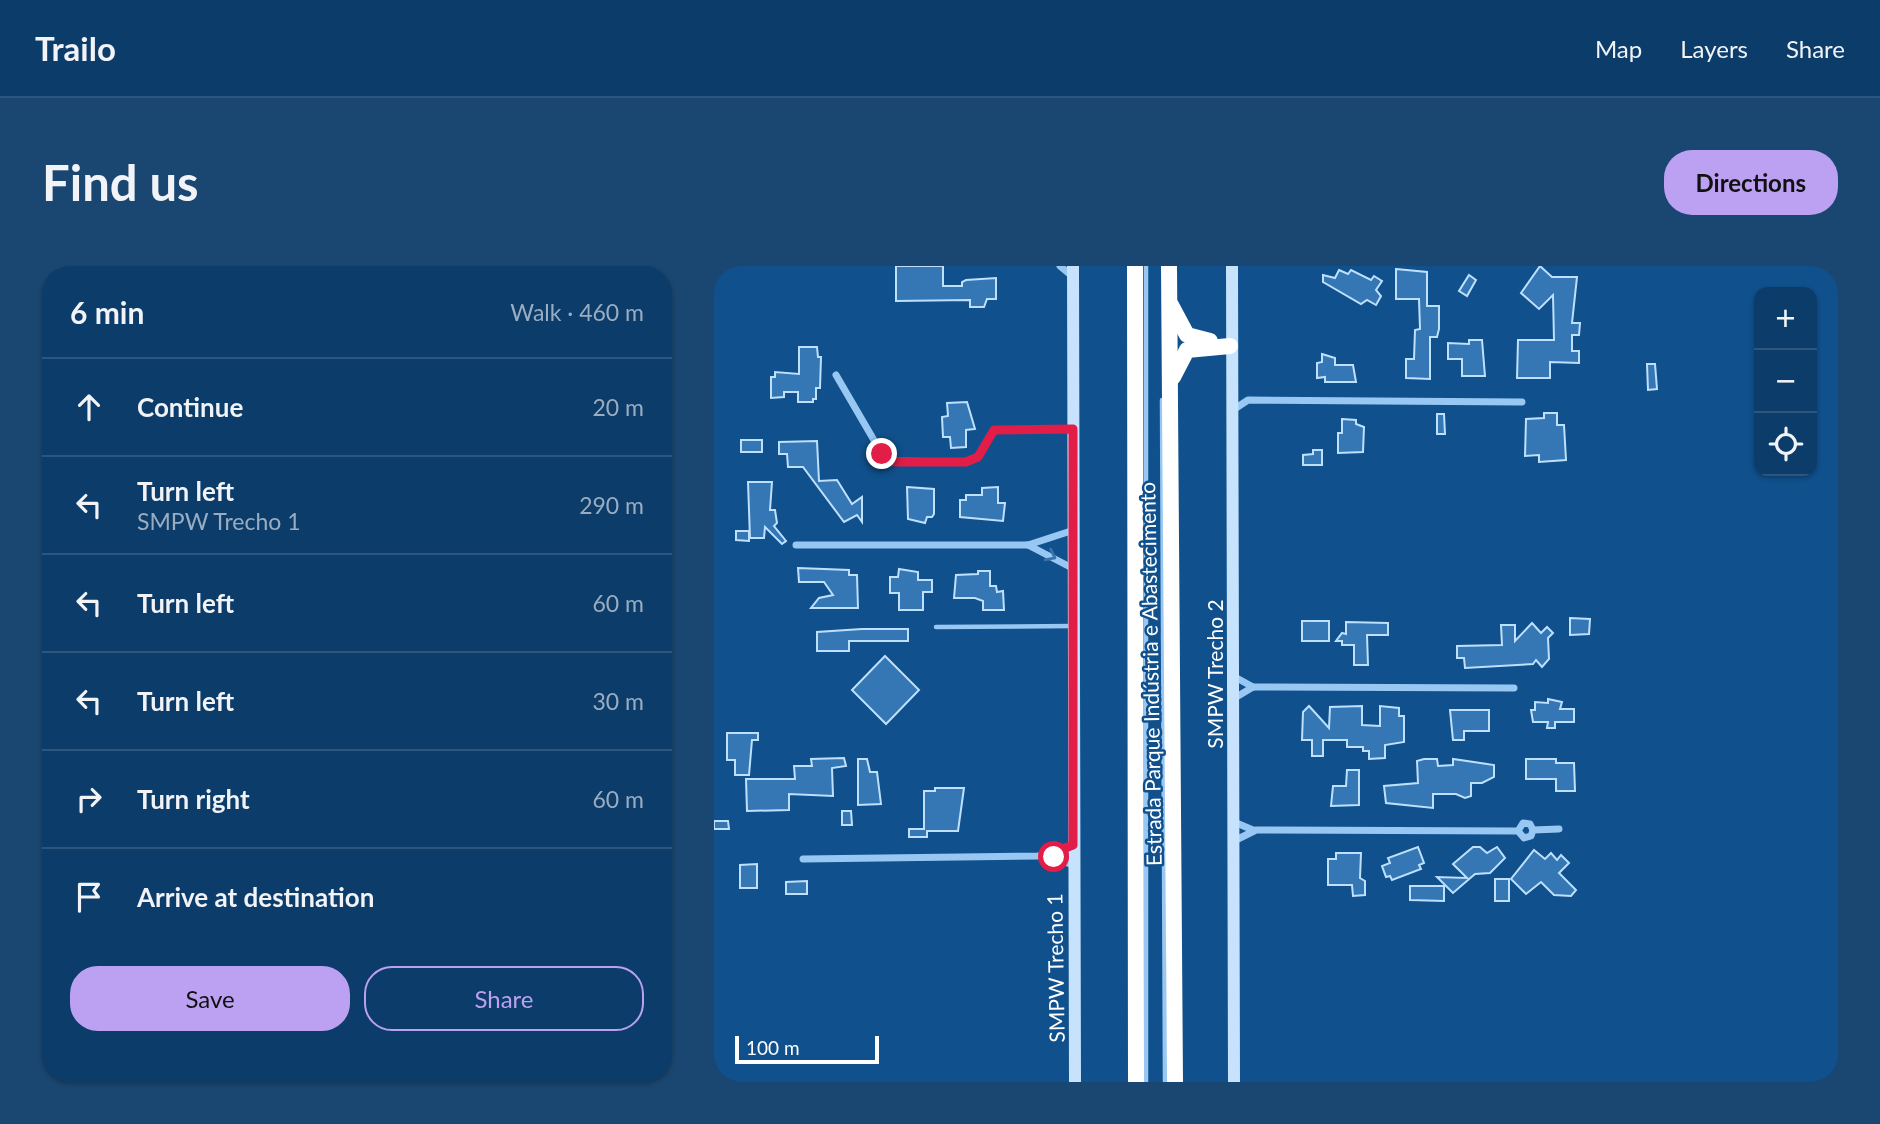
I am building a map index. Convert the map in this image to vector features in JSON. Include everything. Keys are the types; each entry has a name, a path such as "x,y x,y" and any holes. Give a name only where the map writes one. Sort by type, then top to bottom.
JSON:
{"highway":[{"name":"Estrada Parque Indústria e Abastecimento","path":"1169,266 1165,390 1175,1082"},
{"name":"Estrada Parque Indústria e Abastecimento","path":"1136,269 1136,1082"},
{"path":"1169,300 1191,338 1230,343"},
{"path":"1165,390 1187,350 1230,343"}],"street":[{"path":"1060,266 1073,271"},
{"name":"SMPW Trecho 2","path":"1234,1082 1230,343 1235,268"},
{"name":"SMPW Trecho 1","path":"1073,271 1075,1082"},
{"path":"836,375 882,454 889,461 966,462 978,457 994,430 1073,429"},
{"path":"1231,388 1248,400 1522,402"},
{"path":"1232,411 1248,400"},
{"path":"796,545 1028,545 1074,530"},
{"path":"1028,545 1074,569"},
{"path":"1233,676 1253,687 1514,688"},
{"path":"1233,699 1253,687"},
{"path":"1234,822 1254,830 1518,831 1521,837 1528,838 1534,830 1559,829"},
{"path":"1234,841 1254,830"},
{"path":"803,859 1047,855 1073,845"},
{"path":"1047,855 1073,865"}],"lane":[{"path":"1162,266 1162,363"},
{"path":"1136,269 1146,1082"},
{"path":"1165,390 1165,1082"},
{"path":"936,627 1074,626"}],"building":[{"path":"896,266 943,266 943,286 962,286 962,282 966,280 996,278 996,299 987,299 984,307 970,307 970,300 896,301"},
{"path":"1540,266 1552,277 1577,277 1572,323 1580,323 1579,335 1572,335 1572,351 1579,351 1579,363 1550,362 1550,378 1517,378 1518,340 1554,340 1553,295 1539,309 1521,293"},
{"path":"1396,269 1427,272 1427,306 1439,306 1437,337 1430,337 1430,379 1406,378 1406,359 1414,359 1415,330 1420,329 1419,299 1396,299"},
{"path":"1339,270 1348,274 1351,270 1371,280 1374,276 1382,281 1376,290 1381,296 1376,305 1367,300 1361,304 1323,282 1323,275 1335,278"},
{"path":"1469,275 1476,280 1467,296 1459,291"},
{"path":"1469,340 1482,340 1485,376 1462,376 1462,359 1448,359 1448,343 1469,344"},
{"path":"799,347 817,347 818,357 821,357 820,388 816,388 816,399 813,399 813,402 798,402 798,392 784,392 784,397 771,398 771,377 775,377 775,372 799,374"},
{"path":"1322,354 1335,358 1335,365 1353,365 1356,382 1325,382 1325,377 1317,378 1317,363 1322,362"},
{"path":"1647,364 1655,364 1657,389 1648,390"},
{"path":"967,402 975,429 966,430 966,447 951,448 950,437 943,437 942,417 948,416 947,403"},
{"path":"1544,413 1557,413 1557,425 1564,425 1566,460 1539,462 1539,455 1525,456 1526,419 1544,418"},
{"path":"1437,414 1444,414 1445,434 1437,434"},
{"path":"1342,419 1356,420 1356,424 1364,427 1363,452 1338,453 1338,433 1342,433"},
{"path":"741,440 762,440 762,452 741,452"},
{"path":"817,441 819,481 837,480 852,504 862,497 862,522 857,515 844,522 803,467 788,467 787,454 779,454 779,442"},
{"path":"1313,450 1322,450 1322,465 1303,465 1303,455 1313,454"},
{"path":"748,482 772,482 770,510 775,510 777,523 774,526 786,541 782,544 765,527 764,538 750,538"},
{"path":"907,487 934,489 934,514 927,517 925,523 908,519"},
{"path":"998,487 998,503 1005,503 1003,521 960,517 960,500 966,500 966,495 982,495 982,488"},
{"path":"736,531 749,531 749,541 736,540"},
{"path":"798,568 849,570 849,575 857,575 858,608 811,608 819,598 833,595 824,582 799,582"},
{"path":"899,569 918,572 918,580 932,580 932,592 923,592 923,610 899,610 899,593 890,593 890,577 898,577"},
{"path":"978,571 990,571 990,586 996,586 997,592 1003,591 1004,610 983,610 983,601 975,598 954,598 956,575 978,574"},
{"path":"1570,618 1590,619 1589,634 1570,635"},
{"path":"1302,621 1329,621 1329,641 1302,641"},
{"path":"1346,622 1388,623 1388,635 1367,635 1368,665 1354,665 1354,645 1342,645 1342,641 1336,641 1342,633 1346,634"},
{"path":"1532,623 1541,633 1547,627 1553,633 1548,638 1549,659 1542,667 1536,660 1533,664 1465,668 1464,658 1457,658 1457,646 1502,645 1501,625 1515,625 1515,641"},
{"path":"908,629 908,641 849,641 849,651 817,651 817,632"},
{"path":"885,656 919,690 886,724 852,690"},
{"path":"1548,699 1562,702 1560,709 1574,709 1574,722 1555,722 1555,728 1547,728 1548,722 1533,722 1531,710 1535,710 1535,702 1548,703"},
{"path":"1309,706 1329,728 1330,707 1362,706 1362,725 1380,726 1380,706 1399,708 1399,716 1404,716 1404,742 1385,745 1385,758 1369,759 1369,751 1363,751 1363,747 1347,747 1347,740 1323,740 1323,756 1312,756 1312,740 1302,740 1303,712"},
{"path":"1450,710 1489,710 1489,731 1464,731 1464,740 1453,740"},
{"path":"727,733 758,733 758,740 752,740 749,775 735,775 735,760 727,760"},
{"path":"844,758 846,766 832,768 833,796 789,794 789,810 747,811 746,779 795,779 794,766 812,766 811,759"},
{"path":"858,759 867,759 870,772 877,772 881,804 858,805"},
{"path":"1437,759 1438,766 1453,765 1453,759 1494,765 1494,777 1482,783 1471,783 1471,796 1465,798 1456,794 1433,794 1433,808 1386,803 1384,786 1418,783 1417,761"},
{"path":"1526,759 1556,759 1556,763 1574,763 1575,791 1556,791 1556,779 1526,779"},
{"path":"1347,770 1359,770 1359,805 1331,806 1333,786 1346,786"},
{"path":"935,788 964,788 958,831 927,831 927,837 909,837 909,829 924,829 924,791 935,791"},
{"path":"842,811 851,811 852,825 842,825"},
{"path":"714,821 728,821 729,829 714,829"},
{"path":"1418,847 1424,863 1419,865 1421,869 1392,880 1390,876 1386,877 1382,866 1390,863 1388,858"},
{"path":"1473,847 1480,847 1487,853 1497,847 1505,858 1490,873 1475,874 1453,893 1437,877 1467,878 1453,864"},
{"path":"1534,850 1545,859 1551,853 1557,860 1561,855 1569,863 1559,873 1576,890 1571,896 1554,895 1541,882 1526,894 1511,879"},
{"path":"1336,853 1361,853 1360,878 1365,881 1365,895 1353,896 1352,885 1328,885 1328,859 1336,859"},
{"path":"757,864 757,888 740,888 740,865"},
{"path":"1495,879 1509,879 1509,901 1495,901"},
{"path":"807,881 807,894 786,894 786,882"},
{"path":"1410,886 1444,886 1444,901 1410,900"}],"route":[{"path":"882,454 889,461 895,462 966,462 978,457 994,430 1073,429 1073,845 1047,855 1054,857"}]}
